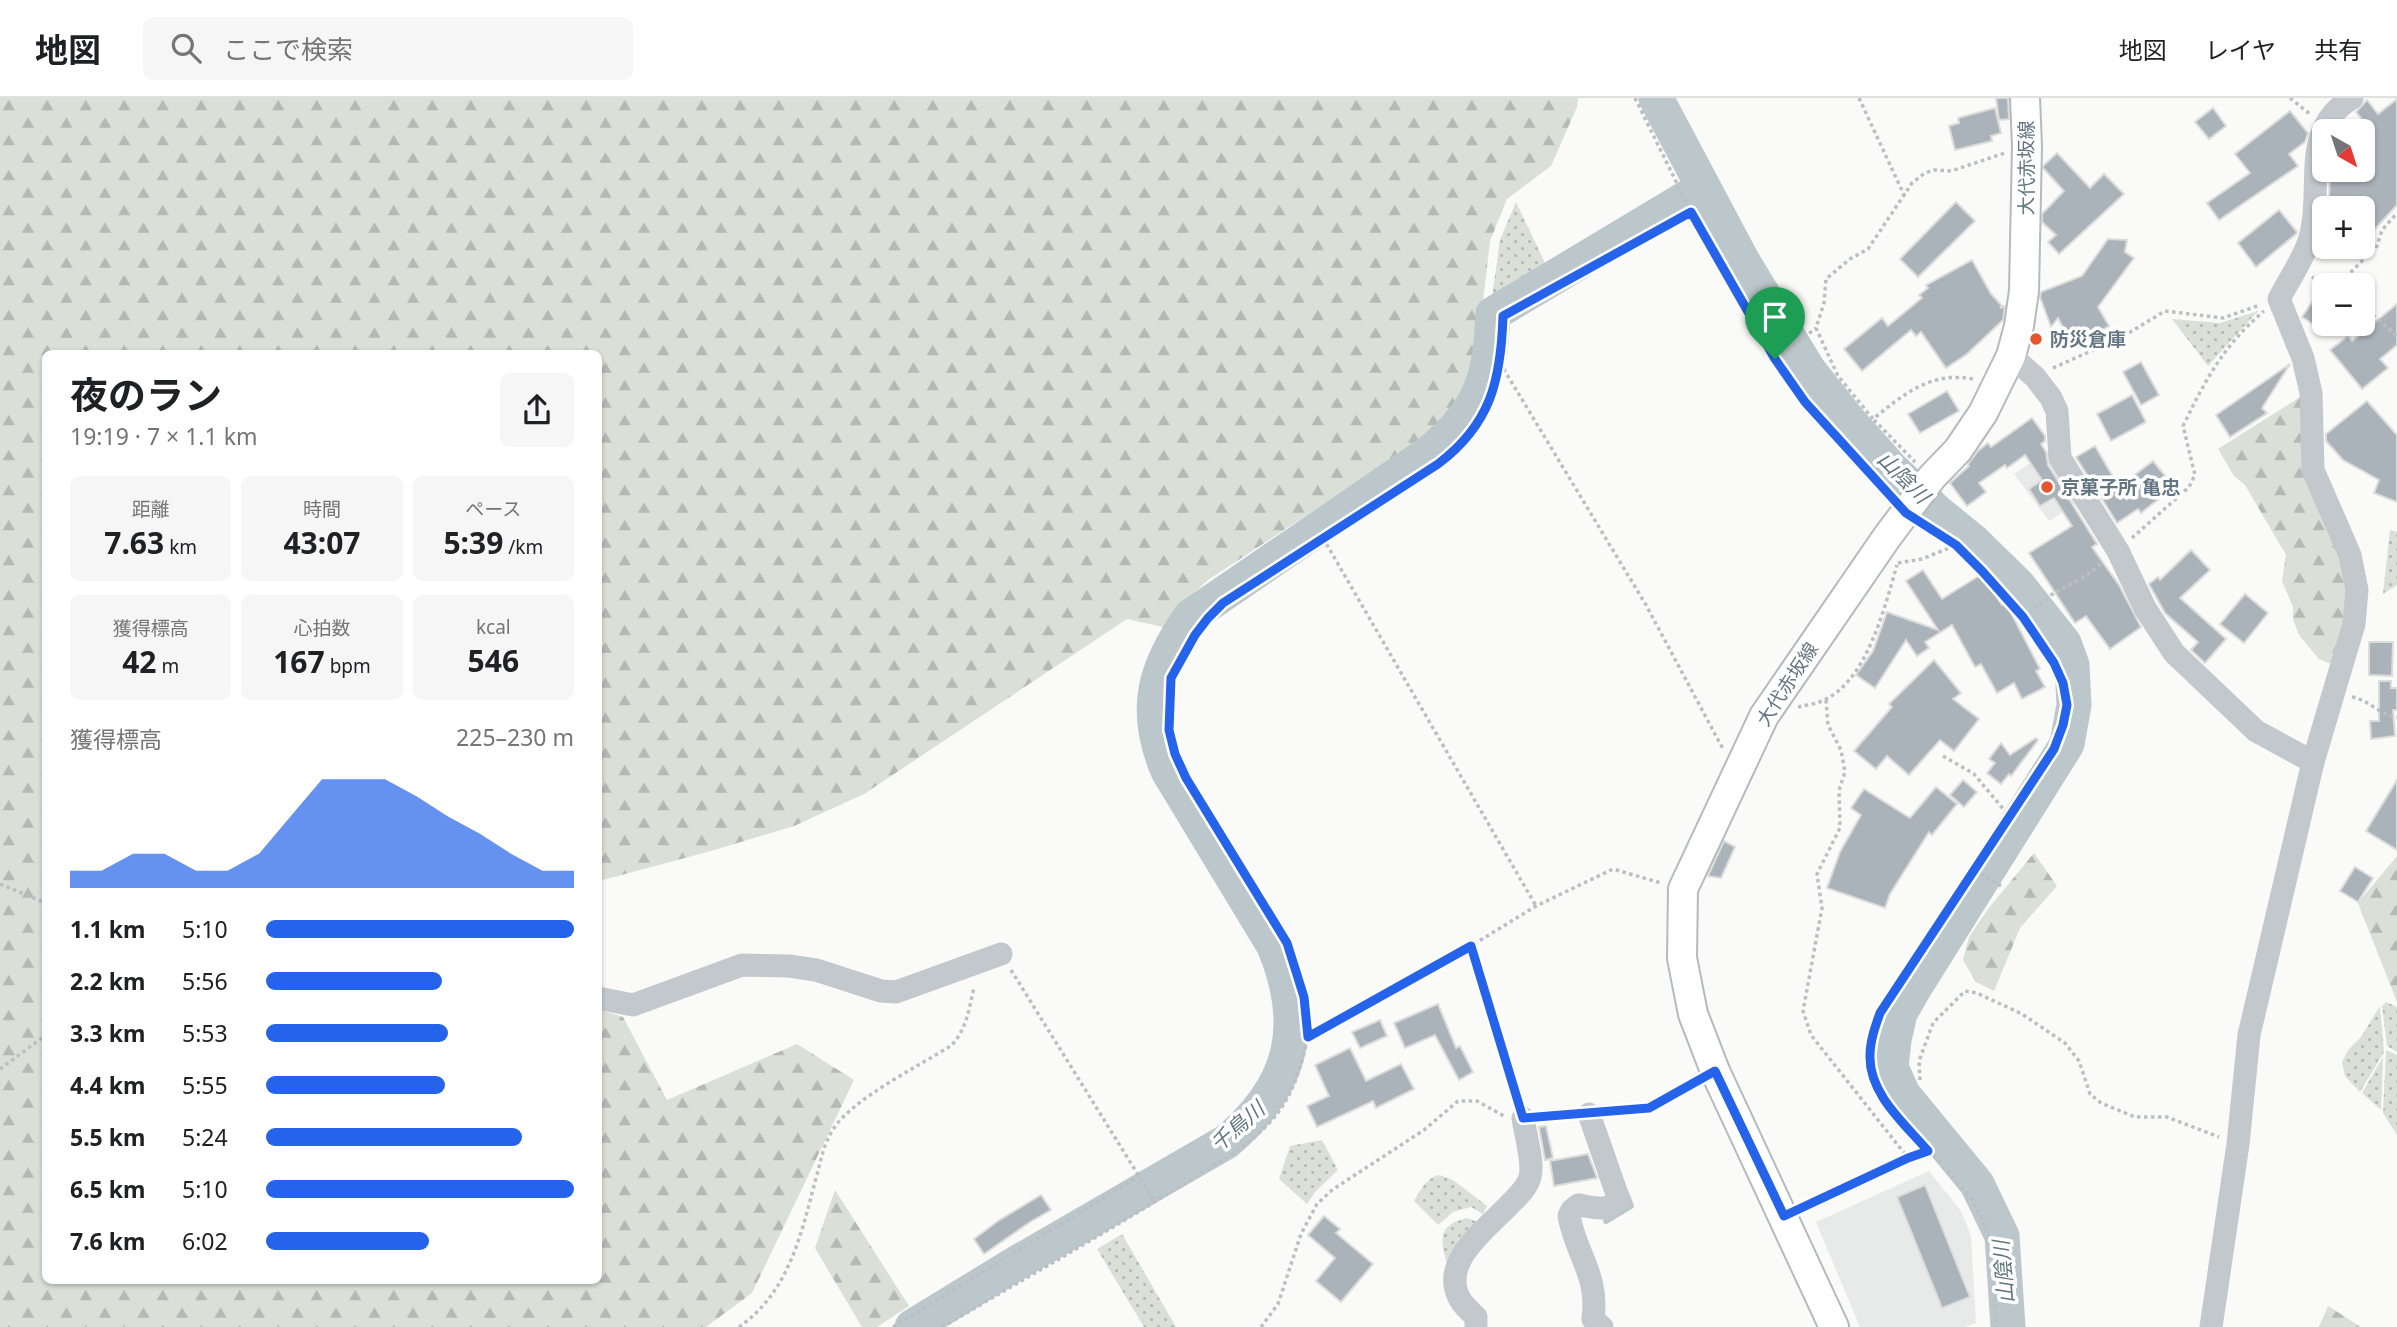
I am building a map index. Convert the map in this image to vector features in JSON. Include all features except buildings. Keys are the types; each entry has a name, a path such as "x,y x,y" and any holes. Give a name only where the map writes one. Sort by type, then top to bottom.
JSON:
{"main road":[{"name":"大代赤坂線","path":"1834,1327 1715,1071 1693,1014 1682,958 1684,889 1764,716 1887,537 1930,480 1958,450 1983,413 2011,356 2020,326 2024,291 2027,146 2025,98"}],"street":[{"path":"2328,119 2336,108 2352,98"},
{"path":"2211,1327 2238,1144 2249,1035 2313,762 2354,624 2357,590 2350,555 2313,470 2311,393 2303,358 2279,299 2308,242 2316,204 2316,182"},
{"path":"2011,356 2035,377 2051,398 2057,411 2060,458 2118,551 2145,608 2174,653 2256,731 2313,762"},
{"path":"602,999 633,1005 742,965 789,966 816,970 881,991 896,992 1001,954"},
{"path":"1589,1114 1618,1197 1615,1204 1609,1208 1578,1205 1569,1216 1593,1285 1593,1319 1602,1327"},
{"path":"1476,1327 1476,1317 1458,1295 1455,1272 1466,1250 1519,1196 1530,1179 1523,1118"}],"path":[{"path":"1635,98 1691,212 1775,359 1805,402 1908,510 1956,545 2023,617 2054,663 2063,683 2067,705 2054,749 1880,1013 1871,1046 1871,1072 1877,1089 1973,1201 1986,1227 1991,1247 1996,1327"},
{"path":"1859,98 1905,197"},
{"path":"2290,98 2316,119"},
{"path":"1775,359 1816,328 1824,303 1826,279 1850,259 1868,249 1912,183 1934,170 1951,171 2027,146"},
{"path":"942,1327 1155,1202 1251,1142 1274,1118 1293,1089 1308,1037 1304,997 1287,943 1186,778 1175,754 1169,730 1171,678 1195,635 1223,603 1458,449 1485,413 1494,390 1500,363 1503,316 1691,212"},
{"path":"2350,273 2377,246 2382,230 2397,213"},
{"path":"2035,377 2122,337 2165,311 2223,318 2279,299"},
{"path":"2023,617 2118,551 2189,487 2195,475 2183,426 2207,376 2222,355 2279,299"},
{"path":"2375,317 2397,336"},
{"path":"1816,328 1838,376 1873,419 1930,480"},
{"path":"1500,363 1646,605 1736,774"},
{"path":"1873,419 1903,395 1932,380 1954,375 1998,386"},
{"path":"1764,716 1826,700 1848,682 1871,645 1898,564 1887,537"},
{"path":"1323,538 1536,906"},
{"path":"1898,564 1922,559 1956,545"},
{"path":"2332,700 2353,697 2362,699 2389,716 2397,717"},
{"path":"1826,700 1828,725 1841,750 1845,772 1839,790 1840,828 1817,874 1822,908 1803,1011 1811,1035 1908,1158"},
{"path":"1943,756 1973,774 2008,816"},
{"path":"1308,1037 1471,946 1536,906 1613,869 1684,889"},
{"path":"1974,870 2001,887"},
{"path":"0,884 42,901"},
{"path":"1471,946 1523,1118"},
{"path":"1001,954 1155,1202"},
{"path":"739,1327 769,1300 790,1265 799,1241 823,1148 834,1127 850,1110 952,1045 961,1035 967,1021 978,961"},
{"path":"1920,1080 1919,1061 1933,1023 1965,992 1977,993 2022,1014 2065,1043 2079,1060 2090,1094 2101,1103 2136,1117 2167,1117 2238,1144"},
{"path":"0,1069 42,1038"},
{"path":"1261,1327 1278,1304 1307,1221 1317,1204 1332,1190 1424,1130 1458,1101 1477,1101 1509,1119 1649,1108 1715,1071"},
{"path":"1784,1216 1928,1151"},
{"path":"893,1327 1139,1176"}],"shaded area":[{"name":"京菓子所 亀忠","path":"2053,447 2079,501 2049,521 2014,474"},
{"path":"1929,1171 1961,1211 1971,1236 1976,1323 1965,1327 1860,1327 1816,1222"}],"green space":[{"path":"0,98 1578,98 1577,107 1551,166 1507,199 1490,241 1476,362 1462,395 1447,417 1429,435 1208,580 1182,604 1163,627 1127,619 864,794 794,826 602,880 602,350 42,350 42,1284 602,1284 602,1010 623,1017 667,1100 797,1044 854,1080 752,1293 706,1327 0,1327"},
{"path":"1516,202 1547,267 1491,304 1500,240"},
{"path":"2258,311 2208,366 2172,319 2220,323"},
{"path":"2305,394 2349,602 2336,666 2319,659 2299,635 2293,619 2293,607 2282,581 2286,555 2245,485 2234,476 2218,449"},
{"path":"2390,530 2397,532 2397,585 2383,594"},
{"path":"2034,853 2057,886 2020,928 1994,991 1976,982 1963,960 1969,937 1988,909"},
{"path":"2397,856 2397,1002 2358,903"},
{"path":"2386,1002 2397,1007 2397,1052 2387,1046 2382,1006"},
{"path":"2380,1006 2384,1052 2360,1092 2345,1076 2342,1062"},
{"path":"2386,1050 2397,1055 2397,1135 2383,1113"},
{"path":"2383,1057 2381,1110 2362,1093"},
{"path":"1322,1140 1338,1170 1316,1191 1307,1204 1279,1179 1290,1146"},
{"path":"1439,1175 1453,1180 1487,1206 1483,1214 1471,1207 1453,1212 1438,1225 1414,1201 1427,1182"},
{"path":"835,1190 909,1306 877,1327 862,1327 815,1248"},
{"path":"1467,1218 1481,1223 1449,1272 1443,1246 1444,1232 1449,1226"},
{"path":"1122,1234 1176,1327 1144,1327 1097,1249"},
{"path":"2328,1306 2361,1327 2319,1327"}],"waterway":[{"name":"山陰川","path":"1656,98 1742,260 1808,369 1891,468 2018,585 2064,643 2072,665 2074,705 2067,744 1900,1013 1891,1067 1903,1094 1977,1184 2002,1236 2008,1327"},
{"name":"千鳥川","path":"912,1327 1226,1142 1249,1121 1279,1076 1288,1053 1291,1028 1290,1002 1274,946 1168,771 1155,728 1156,690 1161,672 1178,635 1191,616 1429,453 1447,437 1471,408 1485,376 1493,314 1703,188"},
{"path":"1606,1221 1631,1206 1626,1193"}],"place":[{"name":"防災倉庫","path":"2036,339"},
{"name":"京菓子所 亀忠","path":"2047,487"}],"route":[{"path":"1691,212 1775,359 1805,402 1875,481 1906,513 1956,545 2023,617 2054,663 2063,683 2067,705 2054,749 1880,1013 1870,1055 1871,1072 1877,1089 1928,1151 1784,1216 1715,1071 1664,1101 1637,1111 1523,1118 1471,946 1308,1037 1304,997 1287,943 1186,778 1175,754 1169,730 1171,678 1195,635 1223,603 1438,464 1458,449 1473,432 1485,413 1494,390 1500,363 1503,316 1691,212"}]}
